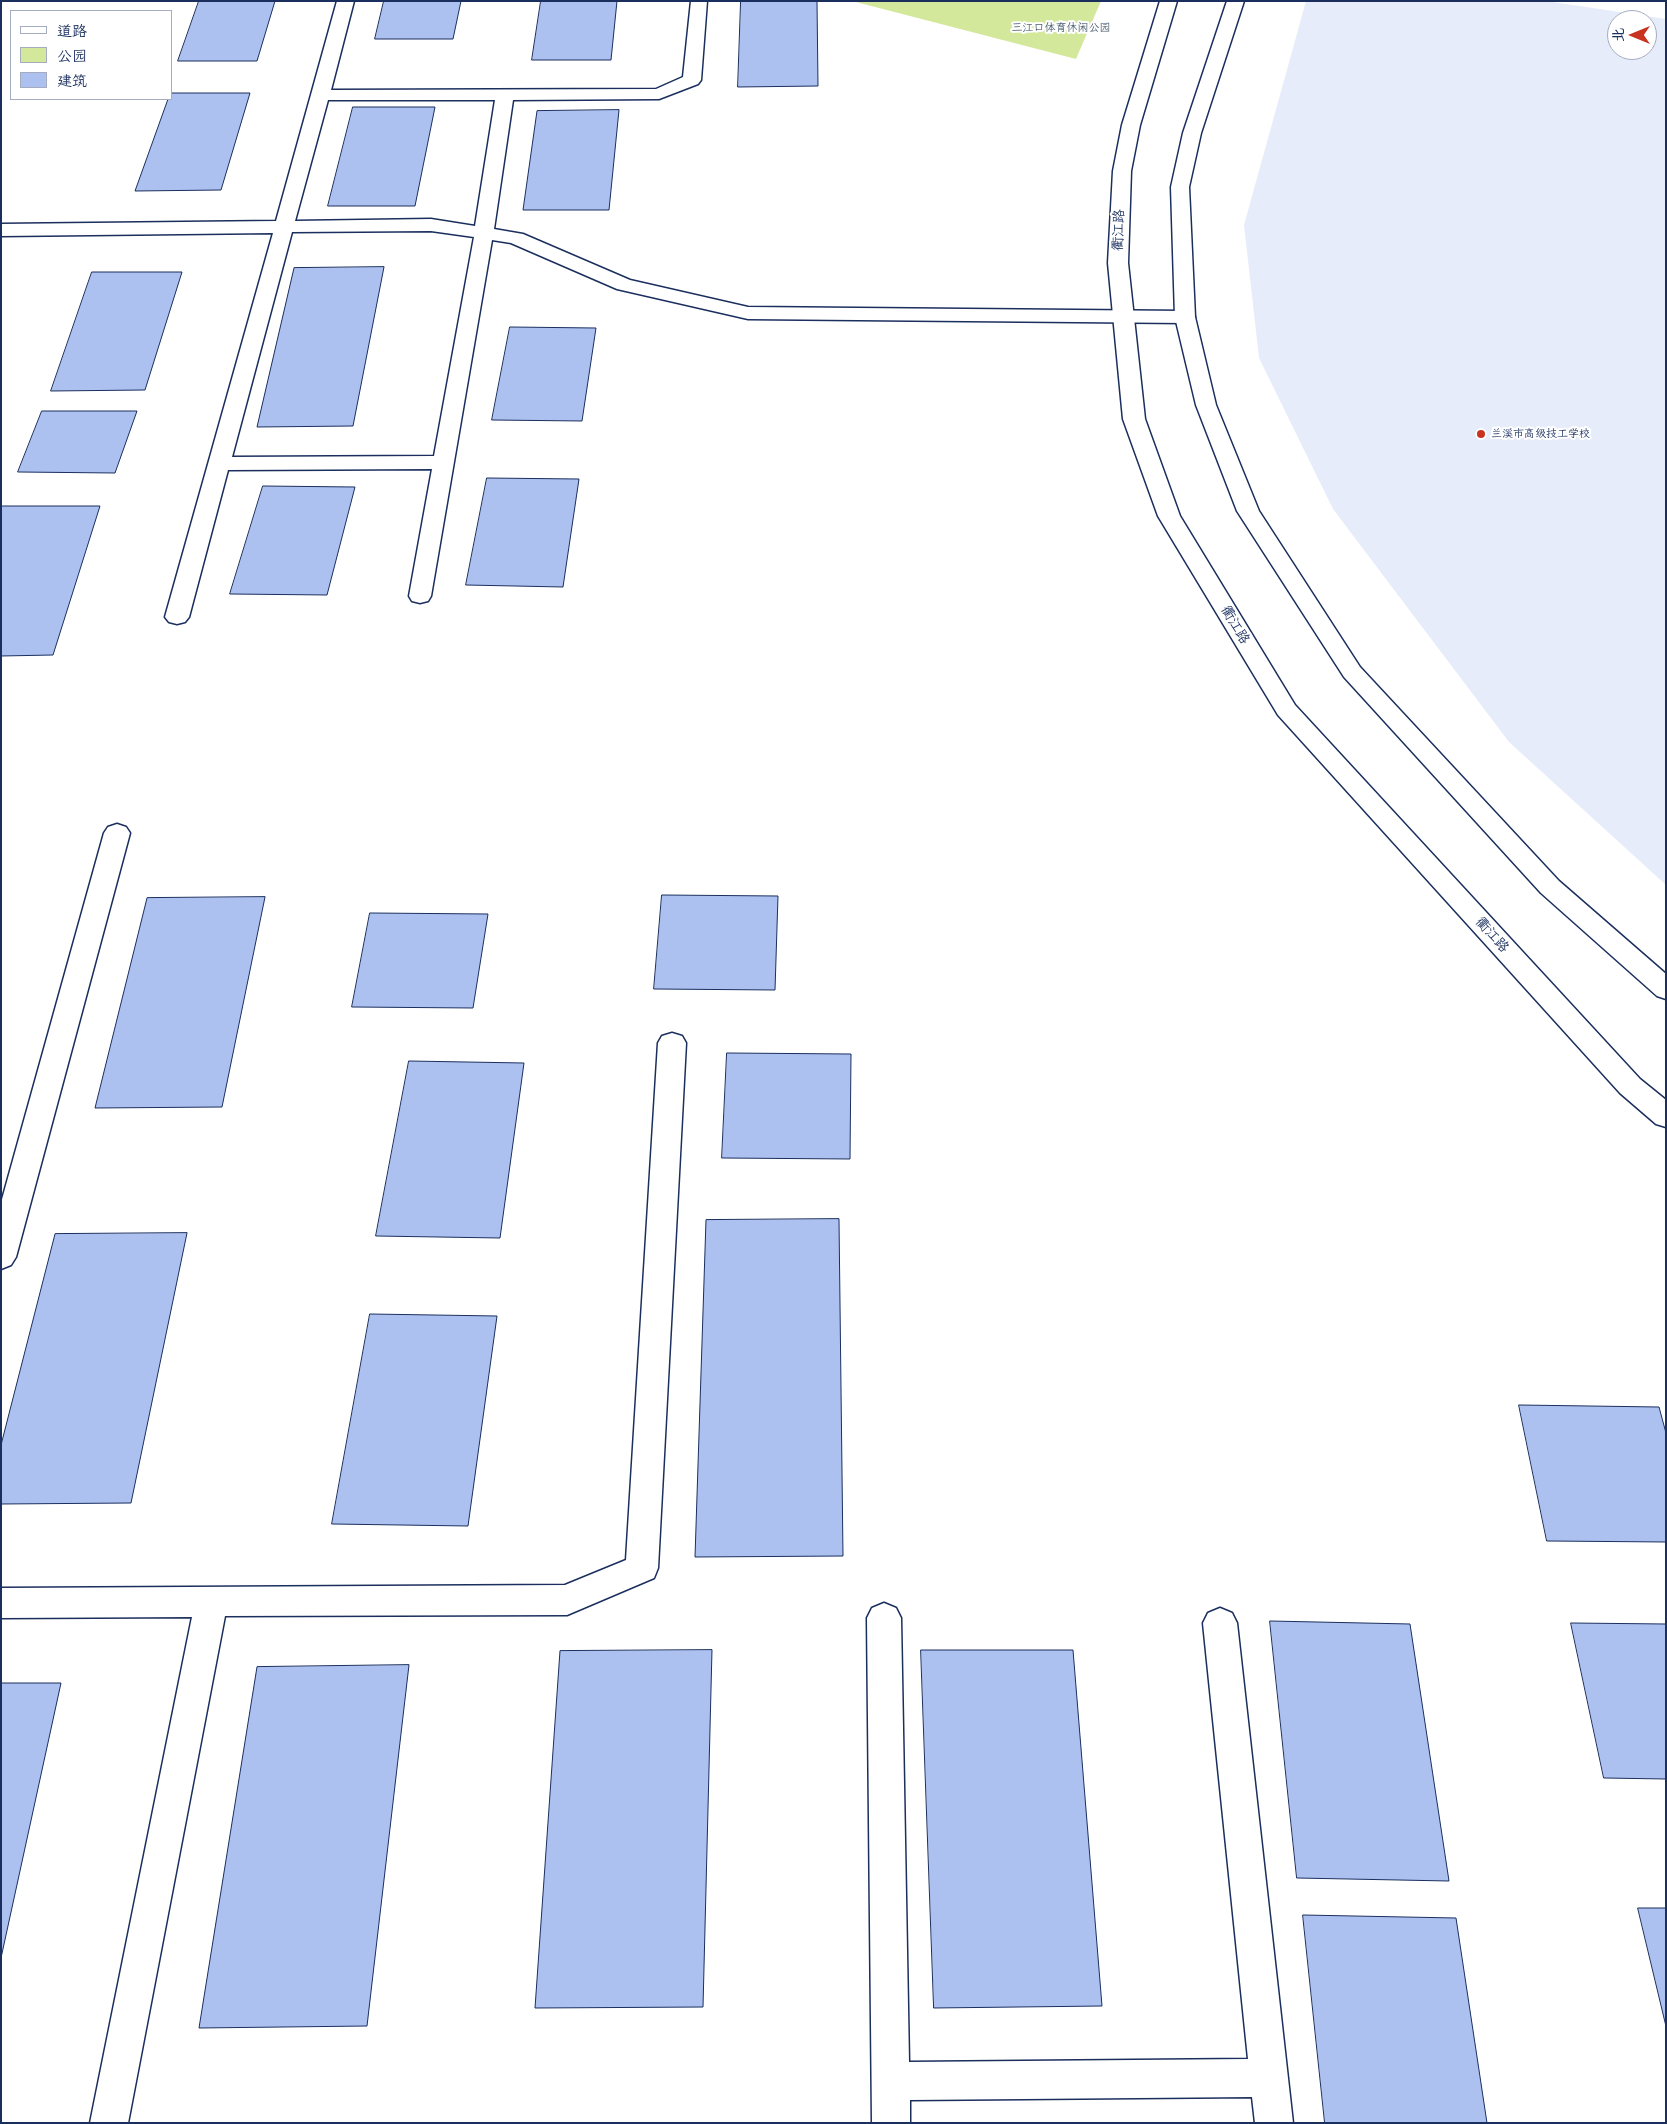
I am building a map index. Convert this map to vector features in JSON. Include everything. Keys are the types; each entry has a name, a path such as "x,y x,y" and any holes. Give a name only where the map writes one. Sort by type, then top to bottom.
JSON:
{"main road":[{"path":"177,617 346,1"},
{"path":"320,95 659,94 692,80 699,1"},
{"path":"1236,1 1192,133 1180,187 1185,317 1206,405 1248,511 1352,672 1550,887 1666,989"},
{"name":"衢江路","path":"1164,5 1131,125 1122,170 1118,262 1134,419 1169,516 1286,710 1630,1086 1666,1116"},
{"path":"420,596 484,233 505,95"},
{"path":"1,230 431,225 516,238 624,285 748,313 1123,318 1185,317"},
{"path":"219,464 443,462"},
{"path":"1,1257 117,833"},
{"path":"1,1603 567,1600 642,1568 672,1043"},
{"path":"109,2123 211,1602"},
{"path":"884,1618 891,2123"},
{"path":"1220,1623 1274,2123"},
{"path":"890,2081 1268,2078"}],"shaded area":[{"name":"兰溪市高级技工学校","path":"1306,1 1546,1 1607,10 1607,60 1657,60 1657,18 1666,19 1666,885 1509,742 1333,509 1259,358 1244,225"}],"green space":[{"name":"三江口体育休闲公园","path":"852,1 1101,1 1076,59"}],"building":[{"path":"199,1 275,1 257,61 178,61"},
{"path":"384,1 461,1 453,39 375,39"},
{"path":"541,1 617,1 611,60 532,60"},
{"path":"741,1 817,1 818,86 738,87"},
{"path":"172,93 250,93 221,190 135,191 168,100 172,100"},
{"path":"353,107 435,107 415,206 328,206"},
{"path":"619,110 609,210 523,210 537,111"},
{"path":"384,267 353,426 257,427 294,268"},
{"path":"92,272 182,272 145,390 51,391"},
{"path":"510,327 596,328 582,421 492,420"},
{"path":"42,411 137,411 115,473 18,472"},
{"path":"487,478 579,479 563,587 466,585"},
{"path":"263,486 355,487 327,595 230,594"},
{"path":"1,506 100,506 53,655 1,656"},
{"path":"662,895 778,896 775,990 654,989"},
{"path":"265,897 222,1107 95,1108 147,898"},
{"path":"370,913 488,914 473,1008 352,1007"},
{"path":"727,1053 851,1054 850,1159 722,1158"},
{"path":"409,1061 524,1063 500,1238 376,1236"},
{"path":"839,1219 843,1556 695,1557 706,1220"},
{"path":"187,1233 131,1503 1,1504 1,1445 55,1234"},
{"path":"370,1314 497,1316 468,1526 332,1524"},
{"path":"1519,1405 1659,1407 1666,1433 1666,1542 1547,1541"},
{"path":"1270,1621 1410,1624 1449,1881 1297,1878"},
{"path":"1571,1623 1666,1624 1666,1779 1604,1778"},
{"path":"712,1650 703,2007 535,2008 560,1651"},
{"path":"921,1650 1073,1650 1102,2006 934,2008"},
{"path":"409,1665 367,2026 199,2028 257,1667"},
{"path":"1,1683 61,1683 1,1958"},
{"path":"1638,1908 1666,1908 1666,2026"},
{"path":"1303,1915 1456,1918 1487,2123 1325,2123"}],"place":[{"name":"兰溪市高级技工学校","path":"1481,434"}]}
